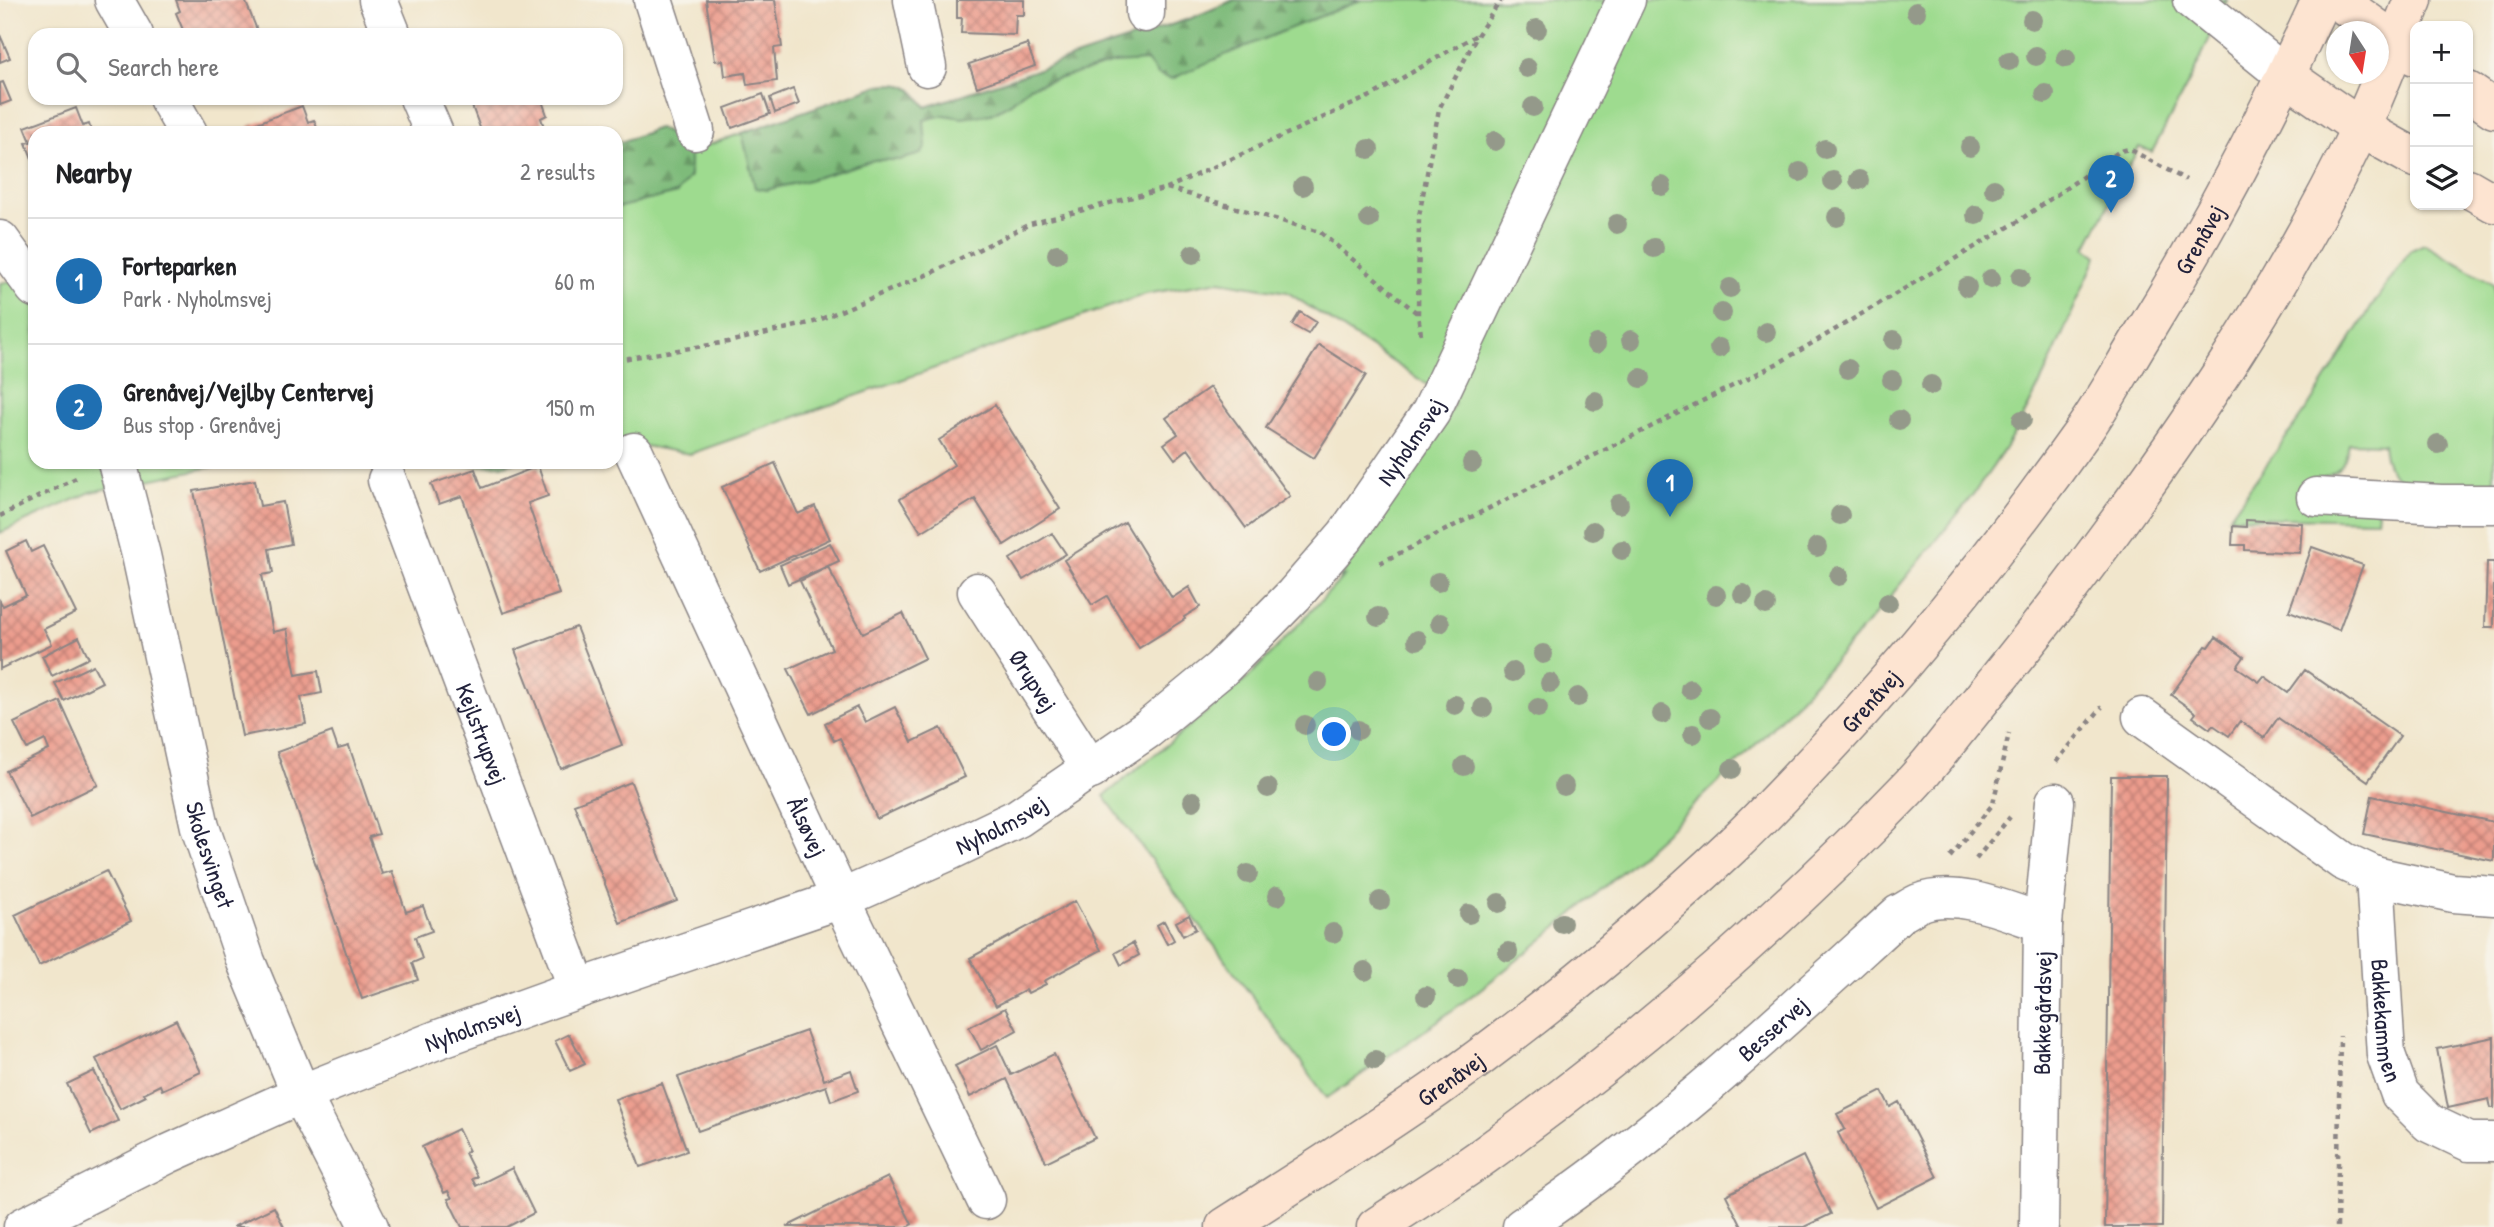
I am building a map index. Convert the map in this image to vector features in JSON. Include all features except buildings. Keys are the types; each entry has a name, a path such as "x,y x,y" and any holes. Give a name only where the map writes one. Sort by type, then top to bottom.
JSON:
{"main road":[{"name":"Grenåvej","path":"1225,1227 1439,1087 1538,1012 1642,927 1737,841 1909,658 1965,589 2079,437 2194,251 2286,76 2321,0"},
{"path":"2337,0 2406,49"},
{"path":"1376,1227 1482,1157 1590,1077 1695,992 1794,901 1910,787 2029,641 2099,549 2190,420 2273,290 2406,49 2413,0"},
{"path":"2286,76 2361,128 2410,155"},
{"path":"2473,94 2494,109"},
{"path":"2473,191 2494,202"}],"street":[{"path":"114,0 130,28"},
{"path":"377,0 389,28"},
{"path":"653,0 695,131"},
{"path":"913,0 926,67"},
{"name":"Nyholmsvej","path":"23,1227 168,1154 301,1094 439,1039 578,989 841,900 1018,818 1148,729 1221,669 1294,595 1354,524 1431,412 1626,0"},
{"path":"2192,0 2286,76"},
{"path":"172,105 184,126"},
{"path":"422,105 431,126"},
{"path":"0,240 28,278"},
{"name":"Ålsøvej","path":"634,452 841,900 986,1200"},
{"name":"Skolesvinget","path":"101,469 141,555 200,827 246,962 301,1094 369,1227"},
{"name":"Kejlstrupvej","path":"387,480 578,989"},
{"path":"2316,497 2494,504"},
{"name":"Ørupvej","path":"977,592 1091,770"},
{"path":"2142,718 2343,861 2375,876 2453,893 2494,897"},
{"name":"Bakkegårdsvej","path":"2039,1227 2043,923 2055,802"},
{"name":"Bakkekammen","path":"2375,876 2386,1055 2400,1094 2429,1124 2469,1142 2494,1142"},
{"name":"Besservej","path":"1522,1227 1643,1138 1754,1046 1899,914 1920,903 1940,898 1978,901 2043,923"}],"path":[{"path":"1421,337 1418,315 1419,216 1439,109 1478,34 1501,0"},
{"path":"623,359 728,342 814,322 931,273 1030,224 1167,188 1373,95 1478,34"},
{"path":"1372,567 1782,361 2017,222 2120,151 2129,149 2222,200"},
{"path":"1167,188 1320,232 1418,315"},
{"path":"0,516 99,469"},
{"path":"1940,898 1936,874 1993,804 2011,723"},
{"path":"2337,1227 2341,1023"}],"green space":[{"path":"1234,0 2227,0 2197,66 2152,152 2139,147 2086,248 2097,256 2047,369 2013,435 1970,498 1890,597 1755,745 1609,883 1484,986 1327,1098 1104,796 1247,679 1344,576 1340,577 1362,548 1455,403 1287,292 1219,281 1146,294 690,454 623,442 623,141 658,128 674,136 691,151 880,85 896,84 907,87 917,94 926,107 1192,18"},
{"path":"1234,0 1361,0 1172,79 1158,75 1147,61 1114,63 1029,87 1011,103 991,114 962,118 944,115 924,120 926,147 921,154 900,160 874,160 766,190 755,188 742,133 880,85 896,84 908,87 926,107 1192,18"},
{"path":"658,128 674,136 690,151 690,176 677,193 623,206 623,141"},
{"path":"2424,244 2494,284 2494,488 2439,488 2411,483 2391,471 2383,444 2349,443 2345,458 2338,469 2313,480 2378,511 2377,520 2229,517 2308,407 2411,250"},
{"path":"28,277 28,469 201,469 91,492 0,533 0,283"}],"place":[{"name":"Grenåvej/Vejlby Centervej","path":"2111,213"},
{"name":"Forteparken","path":"1670,517"}]}
